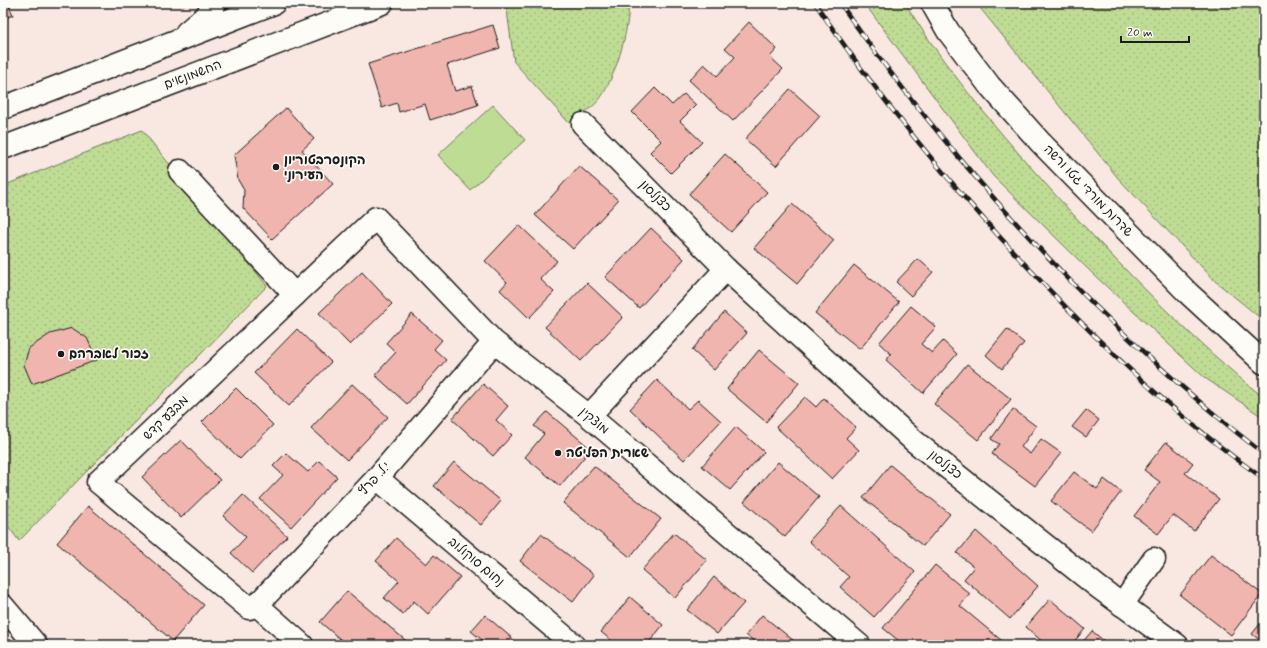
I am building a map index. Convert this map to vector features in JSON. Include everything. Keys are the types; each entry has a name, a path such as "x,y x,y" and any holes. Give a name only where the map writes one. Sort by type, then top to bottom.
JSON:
{"main road":[{"path":"147,52 196,26 206,16 215,3"},
{"path":"3,108 274,3"},
{"name":"החשמונאים","path":"3,148 382,3"},
{"name":"שדרות מורדי גטו ורשה","path":"932,3 948,31 989,85 1041,143 1188,293 1264,363"},
{"name":"כצנלסון","path":"583,124 726,269 914,441 1122,605 1177,645"},
{"path":"180,171 295,295"},
{"name":"מבצע קדש","path":"302,645 98,482 376,218"},
{"name":"מוצקין","path":"376,218 494,342 589,416 859,645"},
{"path":"589,416 726,269"},
{"name":"י.ל. פרץ","path":"253,606 377,478 494,342"},
{"name":"נחום סוקולוב","path":"377,478 574,645"},
{"path":"1122,605 1154,559"},
{"path":"4,606 36,645"}],"green space":[{"path":"506,3 628,3 627,26 624,39 616,67 605,91 596,103 569,123 514,62"},
{"path":"864,3 905,3 923,31 962,85 1026,162 1070,211 1164,308 1213,354 1264,398 1264,418 1205,378 1093,274 993,176"},
{"path":"976,3 1264,3 1264,321 1215,281 1118,178"},
{"path":"493,105 525,140 470,190 438,155"},
{"path":"142,130 267,286 19,541 3,519 3,186"}],"building":[{"path":"3,3 8,3 13,15 3,19"},
{"path":"749,22 777,49 770,57 783,69 733,121 689,80 704,64 717,76 735,57 725,48"},
{"path":"493,25 500,48 447,65 455,91 472,86 478,105 430,120 425,104 399,112 397,103 382,108 368,64"},
{"path":"655,88 672,105 684,94 696,105 680,121 702,142 671,173 650,152 661,141 632,112"},
{"path":"790,89 820,116 776,166 745,139"},
{"name":"הקונסרבטוריון העירוני","path":"286,108 314,139 302,150 333,184 272,239 243,208 244,190 238,180 234,155"},
{"path":"725,154 767,192 731,232 689,194"},
{"path":"579,166 618,200 573,249 535,215"},
{"path":"792,204 834,240 797,284 754,248"},
{"path":"519,225 557,261 540,279 554,292 529,318 500,290 507,282 485,261"},
{"path":"651,228 684,259 639,308 605,277"},
{"path":"918,259 933,272 911,296 896,282"},
{"path":"854,265 899,302 860,349 815,313"},
{"path":"362,272 392,304 350,345 319,313"},
{"path":"587,283 623,317 581,361 545,327"},
{"path":"911,306 936,327 921,344 932,353 943,341 957,354 923,393 886,360 891,354 879,343"},
{"path":"724,312 747,333 714,370 692,350"},
{"path":"412,314 442,340 434,349 446,360 407,404 375,375 396,352 386,343"},
{"name":"זכור לאברהם","path":"72,328 87,338 97,360 32,384 24,365 29,348 50,334"},
{"path":"297,329 331,362 289,406 254,373"},
{"path":"1007,329 1024,343 1002,369 986,355"},
{"path":"759,350 799,383 766,422 727,389"},
{"path":"967,364 1011,399 978,440 934,404"},
{"path":"657,380 688,409 698,400 721,421 684,460 630,409"},
{"path":"352,384 388,417 347,460 311,428"},
{"path":"483,384 508,406 496,420 512,435 493,456 452,419"},
{"path":"236,388 273,425 240,459 202,422"},
{"path":"805,397 816,407 824,398 856,427 846,438 859,450 832,479 776,427"},
{"path":"1013,409 1036,426 1021,447 1030,454 1041,439 1061,453 1035,486 992,454 999,444 991,439"},
{"path":"1086,410 1099,420 1086,437 1072,427"},
{"name":"שארית הפליטה","path":"547,412 591,449 560,486 525,457 544,434 534,426"},
{"path":"736,427 764,452 730,490 702,466"},
{"path":"181,440 220,480 181,518 142,477"},
{"path":"1166,442 1193,463 1185,473 1219,499 1194,531 1173,515 1158,534 1134,516 1160,482 1144,470"},
{"path":"286,453 308,472 319,461 337,477 291,527 260,499 283,475 273,466"},
{"path":"454,462 501,501 481,525 434,486"},
{"path":"778,462 819,497 785,537 744,502"},
{"path":"890,465 950,514 923,546 863,498"},
{"path":"594,466 661,519 630,557 563,503"},
{"path":"1074,472 1097,489 1104,479 1121,492 1091,531 1051,501"},
{"path":"243,495 287,536 252,573 231,553 246,537 223,516"},
{"path":"88,506 204,605 173,641 57,543"},
{"path":"841,506 915,572 874,617 840,587 849,577 809,541"},
{"path":"976,531 1038,586 1010,619 964,579 974,567 957,553"},
{"path":"674,533 707,560 675,598 642,570"},
{"path":"541,534 594,575 573,602 520,561"},
{"path":"396,538 426,564 434,555 460,577 428,614 414,601 403,614 384,598 399,581 376,561"},
{"path":"1211,555 1262,594 1231,635 1180,595"},
{"path":"935,565 970,594 960,606 1007,645 927,645 922,642 920,645 904,645 883,628"},
{"path":"714,577 744,603 717,634 687,610"},
{"path":"347,591 411,645 347,645 320,622"},
{"path":"630,597 663,625 647,645 617,645 601,632"},
{"path":"1050,599 1085,629 1071,645 1046,645 1026,627"},
{"path":"485,615 520,645 477,645 482,640 471,631"},
{"path":"762,615 799,645 759,645 746,635"},
{"path":"1264,619 1264,645 1258,645 1261,641 1252,634"},
{"path":"1092,631 1109,645 1080,645"}],"railway":[{"path":"815,3 866,75 920,145 977,212 1063,305 1090,332 1174,409 1233,457 1264,479"},
{"path":"840,3 865,39 918,108 982,185 1057,267 1137,346 1220,419 1264,454"}],"place":[{"name":"הקונסרבטוריון העירוני","path":"276,167"},
{"name":"זכור לאברהם","path":"61,354"},
{"name":"שארית הפליטה","path":"558,453"}]}
